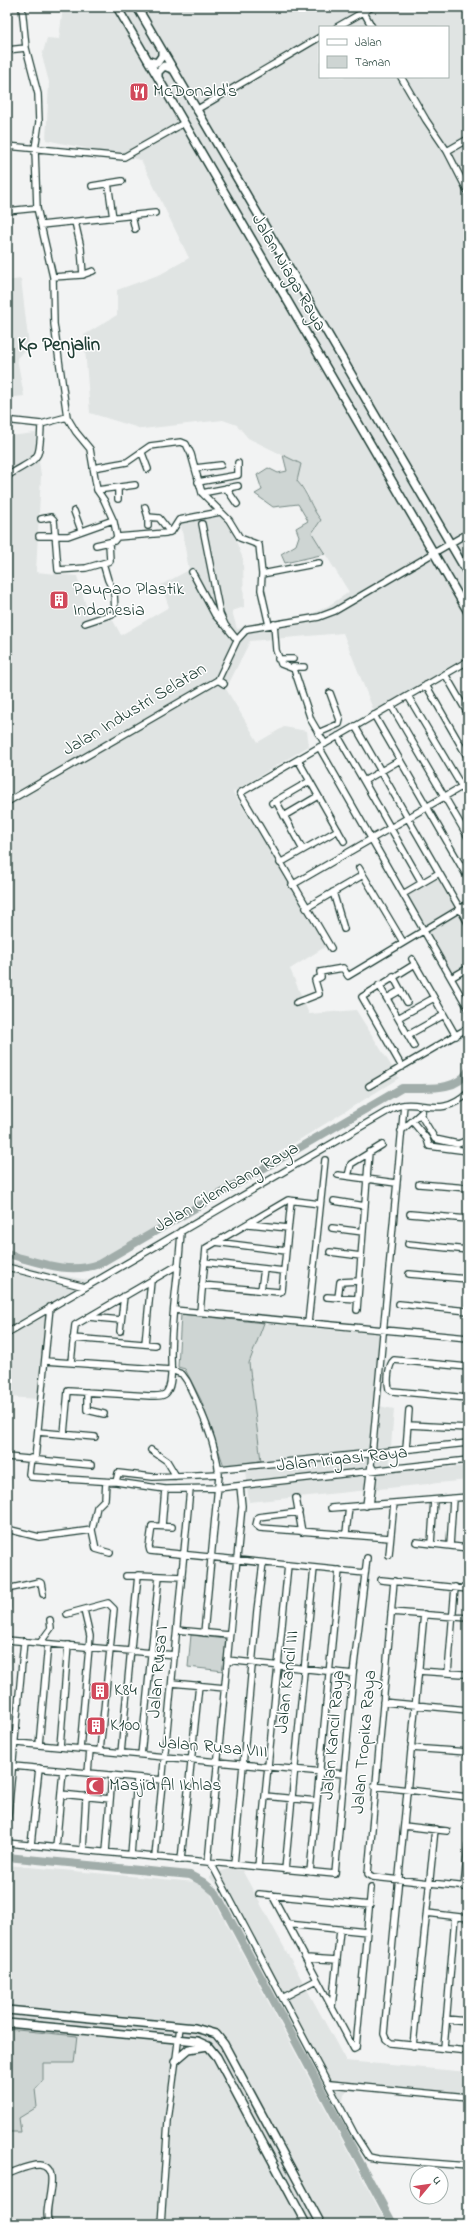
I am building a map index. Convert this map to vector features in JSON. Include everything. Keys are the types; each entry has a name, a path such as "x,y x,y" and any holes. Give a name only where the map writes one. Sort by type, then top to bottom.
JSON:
{"main road":[{"name":"Jalan Niaga Raya","path":"117,7 468,612"},
{"name":"Jalan Niaga Raya","path":"137,7 468,574"},
{"path":"149,61 157,63 162,56 162,51"},
{"path":"158,77 158,72 164,66 172,69"},
{"path":"7,2010 180,2027 206,2030 216,2034 224,2044 321,2224"},
{"path":"7,2023 197,2041 208,2046 217,2057 306,2224"},
{"path":"175,2061 190,2050 208,2046"}],"street":[{"path":"22,7 26,48 38,94 39,122 36,149 37,208 53,277 54,324 67,417 76,432 90,449 97,490 106,503 113,520 117,537"},
{"path":"338,26 362,9 372,7"},
{"path":"362,9 371,26"},
{"path":"196,110 319,38"},
{"path":"7,50 26,48"},
{"path":"402,78 426,120 447,151 468,192"},
{"path":"7,146 124,157 184,123"},
{"path":"447,151 468,139"},
{"path":"92,186 122,181"},
{"path":"108,183 113,218"},
{"path":"7,211 37,208"},
{"path":"41,225 156,213"},
{"path":"132,216 135,229"},
{"path":"75,222 81,248 83,275"},
{"path":"53,277 83,275 93,271"},
{"path":"14,421 41,424 67,417"},
{"path":"7,476 35,459 39,454 41,424"},
{"path":"93,468 127,462 150,446 181,442 187,446 202,493 229,520 240,538 259,545 262,574 261,590 272,624 278,659 281,664 293,667 304,667"},
{"path":"142,453 148,469"},
{"path":"198,482 238,475 238,463"},
{"path":"195,468 220,464"},
{"path":"97,490 135,485"},
{"path":"202,493 238,486"},
{"path":"118,488 118,499"},
{"path":"226,488 237,504"},
{"path":"145,507 148,517 148,526"},
{"path":"74,511 81,530"},
{"path":"96,545 109,543 114,541 117,537 170,532 179,520 220,512"},
{"path":"148,517 159,518 170,532"},
{"path":"41,518 53,518 58,570 86,568 110,560 109,543"},
{"path":"39,536 68,536 81,530 113,520"},
{"path":"202,524 217,599 224,625"},
{"name":"Jalan Industri Selatan","path":"7,802 218,680 237,640 247,629 319,617 335,611 468,533"},
{"path":"85,623 115,613 114,592 108,580 103,563"},
{"path":"262,574 320,563"},
{"path":"192,572 215,615 237,640"},
{"path":"278,659 293,659"},
{"path":"331,948 292,885 240,793 445,674 467,663"},
{"path":"293,667 311,720 318,733 322,746 371,839 468,1008"},
{"path":"445,674 468,714"},
{"path":"218,680 224,684"},
{"path":"426,685 468,758"},
{"path":"318,733 339,724 340,720 330,693"},
{"path":"408,696 468,797"},
{"path":"391,705 468,837"},
{"path":"374,715 468,878"},
{"path":"355,726 468,923"},
{"path":"338,736 422,883"},
{"path":"298,760 344,841"},
{"path":"364,781 400,760"},
{"path":"303,850 284,816 274,802 310,781"},
{"path":"292,885 468,783"},
{"path":"284,816 318,796"},
{"path":"280,863 338,830"},
{"path":"359,868 403,942"},
{"path":"403,894 439,873"},
{"path":"306,908 364,875"},
{"path":"333,892 344,929"},
{"path":"296,1003 319,994 315,980 321,977 320,972 343,968 348,976 468,904"},
{"path":"402,1067 362,997 414,961 456,1036"},
{"path":"451,978 468,968"},
{"path":"393,976 407,1002"},
{"path":"380,985 414,1046"},
{"path":"387,998 400,990"},
{"path":"398,1018 434,998"},
{"path":"408,1035 444,1015"},
{"path":"370,1086 468,1028"},
{"name":"Jalan Cilembang Raya","path":"7,1333 384,1113 404,1105 427,1108 448,1106 468,1094"},
{"path":"368,1505 404,1105"},
{"path":"402,1131 427,1108"},
{"path":"420,1114 435,1139 458,1144 468,1140"},
{"path":"412,1121 427,1139 429,1146 468,1151"},
{"path":"427,1139 432,1135"},
{"path":"348,1176 350,1164 382,1145"},
{"path":"357,1310 369,1152"},
{"path":"308,1323 325,1160"},
{"path":"338,1175 396,1183"},
{"path":"419,1184 468,1188"},
{"path":"200,1312 206,1248 288,1200 320,1204"},
{"path":"202,1285 282,1291 291,1201"},
{"path":"334,1201 365,1206"},
{"path":"410,1214 468,1219"},
{"path":"248,1224 288,1228"},
{"path":"332,1228 363,1232"},
{"path":"64,1434 68,1390 160,1396 167,1393 170,1388 174,1310 181,1231"},
{"path":"215,1242 286,1251"},
{"path":"408,1244 468,1250"},
{"path":"330,1252 361,1256"},
{"path":"204,1262 284,1271"},
{"path":"71,1362 75,1325 178,1265"},
{"path":"7,1267 85,1287"},
{"path":"261,1290 264,1269"},
{"path":"409,1274 468,1280"},
{"path":"145,1344 151,1281"},
{"path":"338,1298 340,1282 359,1281"},
{"path":"120,1331 124,1296"},
{"path":"326,1296 357,1299"},
{"path":"399,1304 468,1310"},
{"path":"33,1458 38,1432 50,1307"},
{"path":"174,1310 468,1338"},
{"path":"88,1317 121,1320"},
{"path":"73,1338 155,1346"},
{"path":"45,1361 171,1370 182,1374 190,1387 210,1436 219,1472 219,1485 210,1557 204,1633"},
{"path":"468,1367 392,1361 388,1384 389,1389 392,1392 468,1398"},
{"path":"87,1392 87,1410 104,1414"},
{"path":"406,1450 409,1410"},
{"path":"408,1425 468,1428"},
{"path":"38,1432 94,1437"},
{"name":"Jalan Irigasi Raya","path":"116,1482 118,1473 153,1477 176,1476 468,1443"},
{"path":"151,1450 168,1461 176,1476"},
{"path":"7,1457 33,1458 91,1465"},
{"name":"Jalan Irigasi Raya","path":"33,1458 30,1468 32,1477 116,1482 165,1489 190,1489 219,1485 240,1486 371,1469 468,1460"},
{"path":"106,1482 105,1499 97,1507 92,1530 96,1549 110,1554"},
{"path":"240,1486 242,1506 217,1762 210,1863 219,1876 284,1997 355,2134 369,2156 378,2159 468,2166"},
{"path":"162,1526 165,1489"},
{"name":"Jalan Rusa I","path":"156,1857 190,1489"},
{"path":"331,1508 468,1497"},
{"path":"296,1498 300,1512 302,1532"},
{"path":"450,1546 453,1499"},
{"path":"431,1544 434,1500"},
{"path":"388,1555 394,1503"},
{"path":"346,1533 349,1507"},
{"path":"300,1512 258,1517 256,1525 260,1528 302,1532 346,1533 390,1538"},
{"path":"172,1527 151,1527 150,1551 365,1573"},
{"path":"7,1529 39,1537 92,1530"},
{"path":"416,1542 468,1548"},
{"name":"Jalan Kancil Raya","path":"310,1872 336,1873 344,1774 367,1558"},
{"path":"234,1865 252,1663 263,1563"},
{"path":"258,1867 288,1565"},
{"name":"Jalan Kancil III","path":"285,1870 314,1568"},
{"path":"7,1843 310,1872 338,1570"},
{"path":"126,1576 138,1576 142,1573 159,1576 182,1577"},
{"path":"121,1753 138,1576"},
{"path":"141,1755 159,1576"},
{"path":"381,1580 468,1588"},
{"name":"Jalan Tropika Raya","path":"394,1581 374,1786 368,1874 373,1877 399,1880"},
{"path":"7,1589 39,1582 41,1584 43,1594"},
{"path":"448,1673 455,1587"},
{"path":"7,1601 7,1607"},
{"path":"67,1614 108,1603 113,1607 100,1751"},
{"path":"80,1749 90,1632 84,1610"},
{"path":"391,1612 468,1618"},
{"path":"424,1614 384,2034 386,2039 391,2043 468,2051"},
{"path":"40,1643 51,1628 50,1620"},
{"path":"177,1630 230,1635"},
{"path":"7,1640 175,1655"},
{"path":"7,1826 24,1641"},
{"path":"39,1746 48,1644"},
{"path":"60,1747 68,1645"},
{"path":"227,1660 354,1674"},
{"path":"418,1671 463,1674"},
{"path":"172,1683 225,1688"},
{"path":"181,1860 199,1685"},
{"path":"383,1702 468,1710"},
{"name":"Jalan Rusa VIII","path":"7,1742 344,1774"},
{"path":"411,1748 468,1752"},
{"path":"88,1773 90,1750"},
{"path":"13,1766 164,1780"},
{"path":"31,1845 39,1768"},
{"path":"56,1848 63,1771"},
{"path":"106,1852 112,1775"},
{"path":"131,1855 137,1778"},
{"path":"374,1786 468,1797"},
{"path":"61,1794 110,1799"},
{"path":"83,1850 86,1796"},
{"path":"265,1796 317,1801"},
{"path":"404,1826 447,1831"},
{"path":"413,2046 435,1829"},
{"path":"399,1880 466,1887 468,1846"},
{"path":"219,1876 223,1864"},
{"path":"272,1895 352,2047 355,2048 372,1888"},
{"path":"259,1894 370,1905"},
{"path":"426,1913 468,1918"},
{"path":"444,2048 455,1917"},
{"path":"287,1924 367,1932"},
{"path":"332,2007 340,1930"},
{"path":"306,1958 337,1960"},
{"path":"284,1997 317,1980"},
{"path":"446,2019 468,2021"},
{"path":"161,2224 175,2061 180,2027"},
{"path":"330,2084 468,2097"},
{"path":"7,2174 33,2165 40,2165 48,2170 52,2179 47,2218 50,2224"}],"shaded area":[{"path":"63,7 462,7 468,32 468,146 465,148 468,159 468,659 375,714 343,633 250,641 226,689 258,742 284,727 307,731 309,746 233,792 328,945 290,969 309,1014 356,1010 399,1078 99,1264 84,1269 58,1268 7,1253 7,431 10,436 35,433 41,475 36,572 77,576 90,619 110,615 121,635 169,607 161,585 189,570 180,520 216,510 232,531 243,559 244,607 232,611 237,629 310,615 328,606 349,592 312,533 321,520 314,512 307,492 297,481 301,464 248,438 237,425 223,420 142,429 90,413 84,335 117,315 117,290 161,274 189,258 141,160 46,140 49,82 42,56 47,38 59,39"},
{"path":"21,279 29,346 17,358 24,396 7,398 7,281"},
{"path":"439,878 468,927 468,967 451,976 406,896"},
{"path":"7,1260 53,1274 88,1280 44,1308 49,1316 44,1342 40,1399 7,1397"},
{"path":"264,1323 381,1334 374,1405 394,1409 389,1472 468,1466 468,1480 249,1502 244,1463 261,1461 249,1363"},
{"path":"7,1865 196,1882 210,1893 387,2224 7,2224"},
{"path":"229,1868 242,1870 346,2061 468,2072 468,2100 349,2088 344,2094 343,2101 335,2105 220,1888 209,1877"}],"green space":[{"path":"283,455 301,464 297,481 321,520 312,533 325,554 285,563 281,554 296,545 299,536 296,528 308,521 298,504 273,507 255,494 262,490 257,475 268,468 278,473 287,471"},
{"path":"181,1314 264,1323 249,1363 261,1461 224,1466 201,1400 185,1369 178,1367"},
{"path":"191,1635 226,1639 224,1671 188,1667"},
{"path":"7,2029 77,2036 74,2063 43,2063 43,2082 35,2089 37,2107 19,2118 21,2132 7,2132"}],"waterway":[{"path":"7,1254 42,1264 64,1268 87,1267 99,1264 402,1088 448,1086 463,1078 468,1071"},
{"path":"7,1857 190,1875 203,1882 216,1893 393,2224"}],"place":[{"name":"McDonald's","path":"139,92"},
{"name":"Paupao Plastik Indonesia","path":"59,600"},
{"name":"K84","path":"100,1691"},
{"name":"K100","path":"96,1726"},
{"name":"Masjid Al Ikhlas","path":"95,1786"}],"district":[{"name":"Kp Penjalin","path":"59,345"}]}
